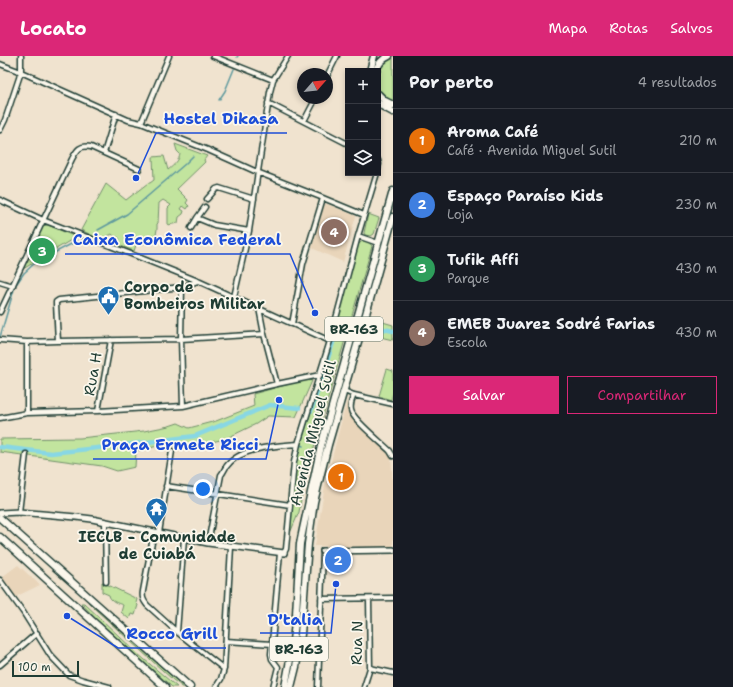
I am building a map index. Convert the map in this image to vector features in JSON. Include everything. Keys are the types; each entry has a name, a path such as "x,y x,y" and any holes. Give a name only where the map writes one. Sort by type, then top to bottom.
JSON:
{"main road":[{"path":"371,68 374,56"},
{"path":"377,68 378,65 389,56"},
{"path":"381,97 393,105"},
{"path":"379,104 393,112"},
{"name":"Avenida Miguel Sutil","path":"285,687 292,649 296,614 300,544 322,446 393,191"},
{"name":"Avenida Miguel Sutil","path":"291,687 301,634 308,544 314,502 328,445 393,217"},
{"path":"0,518 190,687"},
{"path":"0,537 165,687"}],"street":[{"path":"0,130 2,120 21,72 21,56"},
{"path":"141,123 169,56"},
{"path":"213,56 273,80"},
{"path":"234,298 249,231 257,172 273,80 288,56"},
{"path":"331,68 337,56"},
{"path":"0,64 128,120 141,123 364,215"},
{"path":"268,103 345,142"},
{"path":"304,121 313,104"},
{"path":"104,153 116,114"},
{"path":"0,312 75,152 84,146 91,147 139,169"},
{"path":"273,687 278,667 272,659 271,654 282,553 286,549 294,462 298,444 330,341 358,236 376,176"},
{"path":"207,199 216,189 219,188 254,199"},
{"path":"292,324 303,264 323,198"},
{"path":"0,200 43,220 198,281 330,341"},
{"path":"191,228 205,207"},
{"path":"197,218 214,225 249,231"},
{"path":"358,236 378,243"},
{"path":"58,341 56,302 58,300 182,287 198,281"},
{"path":"0,282 13,286"},
{"path":"182,287 181,339 183,406"},
{"path":"259,308 276,384"},
{"path":"0,346 1,340 27,342 181,339 264,334"},
{"name":"Rua H","path":"98,411 111,340"},
{"path":"27,342 27,413"},
{"path":"0,418 27,413 183,406 320,375"},
{"path":"344,391 354,395 393,404"},
{"path":"354,395 351,403 351,410 353,414 390,451 393,456"},
{"path":"208,543 221,475 226,466 240,455 270,446 298,444"},
{"path":"172,452 142,596 147,605 177,632 224,669"},
{"path":"19,512 26,454"},
{"path":"166,486 290,505"},
{"path":"5,522 4,517 7,512"},
{"path":"0,513 19,512 76,517 208,543 282,553"},
{"path":"105,522 106,582"},
{"path":"177,632 184,538"},
{"path":"216,687 221,679 224,669 231,547"},
{"path":"318,687 323,551 393,550"},
{"path":"0,580 21,609 50,655 69,675 109,687"},
{"path":"321,599 393,598"},
{"name":"Rua N","path":"364,687 370,668 370,599"},
{"path":"0,665 37,633"},
{"path":"226,641 272,644"},
{"path":"370,668 393,673"}],"shaded area":[{"path":"324,203 356,216 343,262 312,248"},
{"path":"347,400 350,414 391,456 393,489 393,547 315,546 325,485"},
{"path":"18,565 40,585 15,597 2,577"}],"green space":[{"path":"393,58 393,103 381,96 380,68 385,61"},
{"path":"175,144 207,156 204,160 205,162 177,189 188,200 186,203 189,206 187,209 183,206 181,209 184,211 179,217 178,223 168,225 168,208 171,205 163,200 159,203 155,241 152,242 152,240 145,238 144,244 137,242 134,251 118,245 119,238 112,234 108,236 109,239 105,242 81,230 106,184 126,200 154,180 153,157 164,156 168,170 176,163 180,154 177,151"},
{"path":"368,214 379,218 374,234 371,236 365,235 364,233"},
{"path":"48,225 76,237 23,269 43,226"},
{"path":"365,240 372,246 304,482 299,512 290,533 291,505 296,461 300,443 330,348 358,245"},
{"path":"376,320 393,325 393,340 367,334 367,328 371,322"},
{"path":"387,369 393,371 393,392 391,400 379,396"},
{"path":"307,379 312,381 296,417 268,416 256,424 225,439 202,444 158,446 136,451 135,467 117,471 102,466 0,452 0,439 80,438 144,431 178,423 189,428 216,421 254,406 253,394"},
{"path":"102,582 137,599 136,603 138,605 135,615 131,614 129,619 121,612 123,605 114,602 109,595 102,592"},
{"path":"88,602 184,687 181,687 173,680"},
{"path":"81,603 84,603 138,654 177,687 172,687 96,619"}],"waterway":[{"path":"219,100 225,91 234,69"},
{"path":"98,230 127,214 193,156"},
{"path":"0,337 15,286 24,273 35,263 77,241"},
{"path":"310,410 311,411 339,324"},
{"path":"367,325 393,331"},
{"path":"0,447 51,453 195,436 270,405 299,408"},
{"path":"303,446 300,445 311,411"}],"place":[{"name":"Hostel Dikasa","path":"136,178"},
{"name":"EMEB Juarez Sodré Farias","path":"334,232"},
{"name":"Tufik Affi","path":"42,251"},
{"name":"Caixa Econômica Federal","path":"315,313"},
{"name":"Corpo de Bombeiros Militar","path":"108,316"},
{"name":"Praça Ermete Ricci","path":"279,400"},
{"name":"Aroma Café","path":"341,477"},
{"name":"IECLB - Comunidade de Cuiabá","path":"157,528"},
{"name":"Espaço Paraíso Kids","path":"338,560"},
{"name":"D'talia","path":"336,584"},
{"name":"Rocco Grill","path":"67,616"}]}
